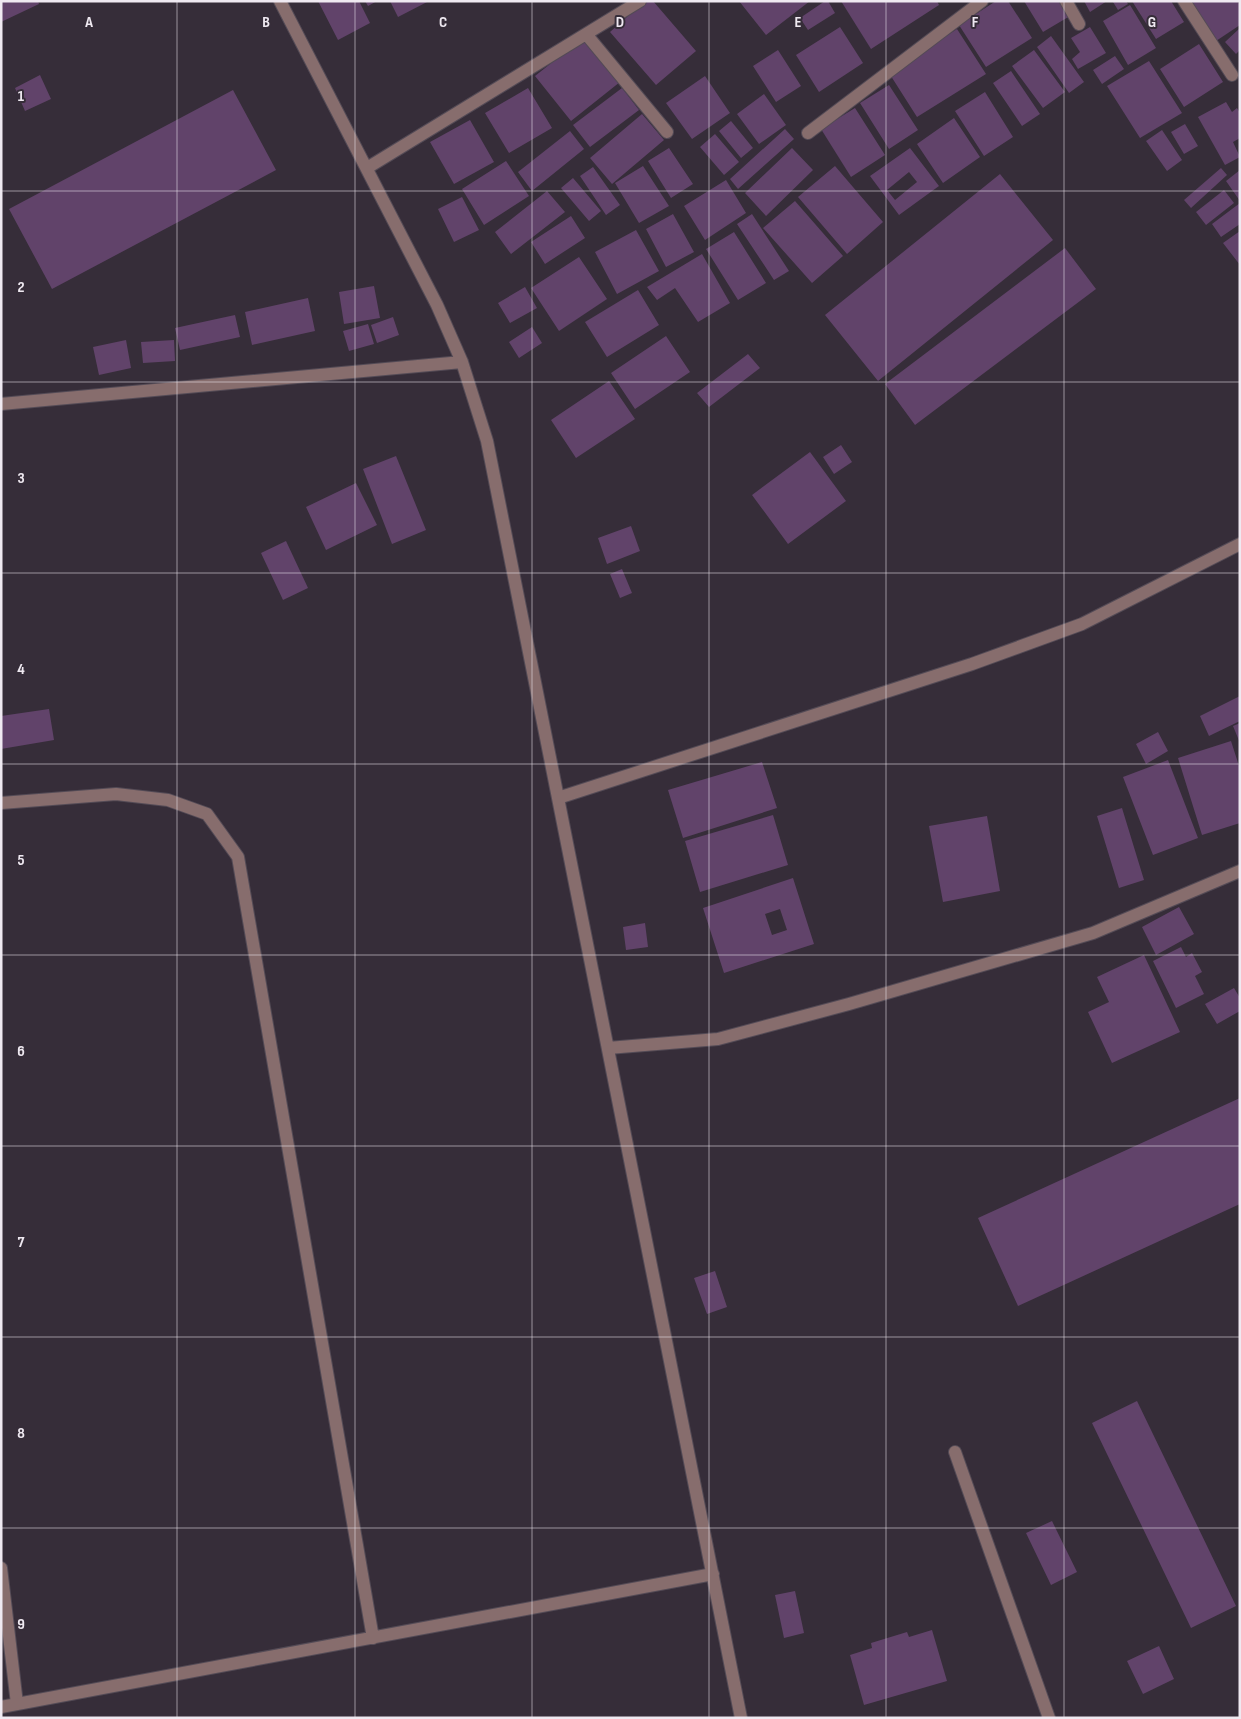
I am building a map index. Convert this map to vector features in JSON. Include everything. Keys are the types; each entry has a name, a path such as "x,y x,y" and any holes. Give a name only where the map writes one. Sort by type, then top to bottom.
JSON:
{"street":[{"path":"280,1 437,304 462,362 487,441 741,1718"},
{"path":"367,168 640,1"},
{"path":"808,133 982,1"},
{"path":"1066,1 1079,24"},
{"path":"1184,1 1232,75"},
{"path":"586,34 667,132"},
{"path":"1,404 462,362"},
{"path":"558,798 962,667 1082,624 1240,544"},
{"path":"1,803 116,794 168,800 207,814 238,857 373,1638"},
{"path":"608,1048 718,1039 858,1001 1093,933 1240,871"},
{"path":"955,1452 1050,1718"},
{"path":"1,1568 17,1704"},
{"path":"1,1707 713,1574"}],"building":[{"path":"1,1 38,1 39,4 1,22"},
{"path":"318,1 359,1 370,23 338,40"},
{"path":"365,1 377,1 368,6"},
{"path":"390,1 429,1 398,17"},
{"path":"645,1 653,1 696,51 656,85 610,32"},
{"path":"739,1 810,1 766,35"},
{"path":"825,1 828,1 835,13 808,30 800,18"},
{"path":"841,1 937,1 939,5 871,49"},
{"path":"996,1 1008,1 1032,38 986,67 959,25"},
{"path":"1024,1 1061,1 1070,16 1043,32"},
{"path":"1084,1 1107,1 1090,12"},
{"path":"1126,1 1128,4 1118,10 1113,2"},
{"path":"1132,1 1171,1 1184,22 1156,39"},
{"path":"1189,1 1237,1 1240,5 1240,25 1216,41"},
{"path":"1130,5 1156,48 1128,65 1103,21"},
{"path":"840,27 863,63 819,92 796,55"},
{"path":"1090,27 1106,53 1078,69 1072,59 1080,52 1071,38"},
{"path":"1240,28 1240,50 1236,54 1225,42"},
{"path":"957,29 986,74 917,117 889,73"},
{"path":"1051,36 1084,82 1069,93 1037,47"},
{"path":"584,37 620,82 571,121 535,76"},
{"path":"1199,44 1223,82 1184,107 1160,69"},
{"path":"778,50 801,86 776,102 753,66"},
{"path":"1034,50 1065,92 1043,108 1012,66"},
{"path":"1115,56 1124,69 1102,84 1093,70"},
{"path":"1149,61 1182,113 1140,138 1107,86"},
{"path":"1011,71 1040,114 1022,126 993,83"},
{"path":"40,75 51,99 25,111 15,88"},
{"path":"705,76 730,113 692,139 666,103"},
{"path":"889,85 918,130 889,149 860,103"},
{"path":"528,88 552,128 509,153 485,113"},
{"path":"622,88 639,110 590,147 573,125"},
{"path":"233,90 276,170 52,289 9,209"},
{"path":"985,92 1013,137 984,156 955,111"},
{"path":"764,94 786,125 759,144 737,114"},
{"path":"1226,102 1232,112 1237,108 1240,113 1240,138 1233,142 1240,157 1225,165 1198,117"},
{"path":"855,108 885,155 851,177 821,129"},
{"path":"642,114 664,140 612,184 590,158"},
{"path":"954,118 980,157 943,183 917,144"},
{"path":"470,120 494,162 454,184 430,142"},
{"path":"731,121 753,148 741,158 719,131"},
{"path":"1185,124 1198,146 1184,154 1171,132"},
{"path":"785,129 794,139 738,189 730,179"},
{"path":"1162,130 1182,160 1167,171 1146,141"},
{"path":"570,131 584,149 532,191 518,172"},
{"path":"715,134 739,162 724,175 700,147"},
{"path":"669,148 693,184 671,198 648,161"},
{"path":"792,148 813,170 766,216 745,193"},
{"path":"910,148 939,186 899,215 870,176","holes":["909,172 917,182 895,200 887,190"]},
{"path":"506,161 529,196 484,225 462,189"},
{"path":"643,166 669,206 639,223 615,183"},
{"path":"835,166 883,222 847,254 798,197"},
{"path":"593,167 620,205 606,215 580,176"},
{"path":"1221,168 1227,175 1191,208 1184,200"},
{"path":"1240,170 1240,201 1226,181"},
{"path":"1000,174 1053,240 878,381 825,315"},
{"path":"573,178 601,211 589,221 561,188"},
{"path":"726,180 746,213 705,240 684,206"},
{"path":"1224,190 1234,203 1206,225 1196,212"},
{"path":"547,191 565,212 511,254 495,232"},
{"path":"462,197 479,230 454,242 438,209"},
{"path":"795,201 843,256 812,283 763,228"},
{"path":"1240,203 1240,224 1221,237 1212,224"},
{"path":"673,214 694,252 666,267 646,229"},
{"path":"752,214 789,271 774,280 737,224"},
{"path":"571,216 585,238 545,264 531,242"},
{"path":"636,230 659,271 617,294 595,252"},
{"path":"1240,231 1240,265 1223,243"},
{"path":"734,232 766,283 738,300 706,249"},
{"path":"1065,248 1096,289 915,425 885,384"},
{"path":"702,254 730,303 698,322 675,288 657,300 647,287"},
{"path":"579,257 607,299 559,331 531,288"},
{"path":"374,286 380,318 344,324 339,292"},
{"path":"525,287 537,308 510,323 498,303"},
{"path":"638,290 659,325 607,357 585,322"},
{"path":"308,298 315,331 252,345 245,312"},
{"path":"235,315 240,337 180,350 175,328"},
{"path":"393,317 399,335 377,343 371,325"},
{"path":"368,324 374,344 349,351 343,331"},
{"path":"532,327 542,343 519,358 509,342"},
{"path":"666,336 690,372 635,409 611,373"},
{"path":"126,340 131,368 99,375 93,347"},
{"path":"174,340 175,361 143,363 141,342"},
{"path":"748,354 760,368 709,407 697,393"},
{"path":"609,381 635,419 576,458 551,420"},
{"path":"841,445 852,462 834,474 823,457"},
{"path":"810,452 846,501 788,544 752,495"},
{"path":"396,456 426,530 392,544 363,469"},
{"path":"356,483 377,525 326,550 306,507"},
{"path":"631,526 640,551 607,564 598,538"},
{"path":"286,541 308,588 283,600 261,553"},
{"path":"622,569 632,593 620,598 610,574"},
{"path":"1240,696 1240,721 1209,736 1200,716"},
{"path":"49,709 54,740 1,749 1,716"},
{"path":"1240,723 1240,743 1233,726"},
{"path":"1158,732 1168,751 1146,764 1136,744"},
{"path":"1231,741 1240,769 1240,823 1202,835 1178,758"},
{"path":"1168,760 1198,838 1153,855 1123,777"},
{"path":"762,762 777,808 683,838 668,790"},
{"path":"1122,808 1144,880 1119,888 1097,816"},
{"path":"773,815 788,865 700,892 685,841"},
{"path":"987,816 1000,891 943,902 929,826"},
{"path":"793,878 814,944 724,973 703,908","holes":["780,909 787,930 772,935 765,914"]},
{"path":"1179,907 1194,934 1156,955 1142,927"},
{"path":"645,923 648,947 626,950 623,927"},
{"path":"1181,947 1186,957 1192,953 1202,972 1195,976 1204,994 1176,1008 1153,961"},
{"path":"1144,955 1180,1032 1112,1063 1088,1012 1109,1002 1097,977"},
{"path":"1234,988 1240,998 1240,1011 1217,1024 1205,1004"},
{"path":"1240,1098 1240,1204 1018,1306 978,1218"},
{"path":"715,1271 727,1307 707,1314 694,1278"},
{"path":"1137,1401 1236,1606 1191,1628 1092,1423"},
{"path":"1052,1521 1077,1572 1051,1585 1026,1533"},
{"path":"795,1591 804,1633 784,1638 775,1595"},
{"path":"932,1630 947,1681 864,1705 850,1655 872,1648 871,1643 907,1632 909,1637"},
{"path":"1159,1646 1174,1679 1143,1694 1127,1661"}]}
